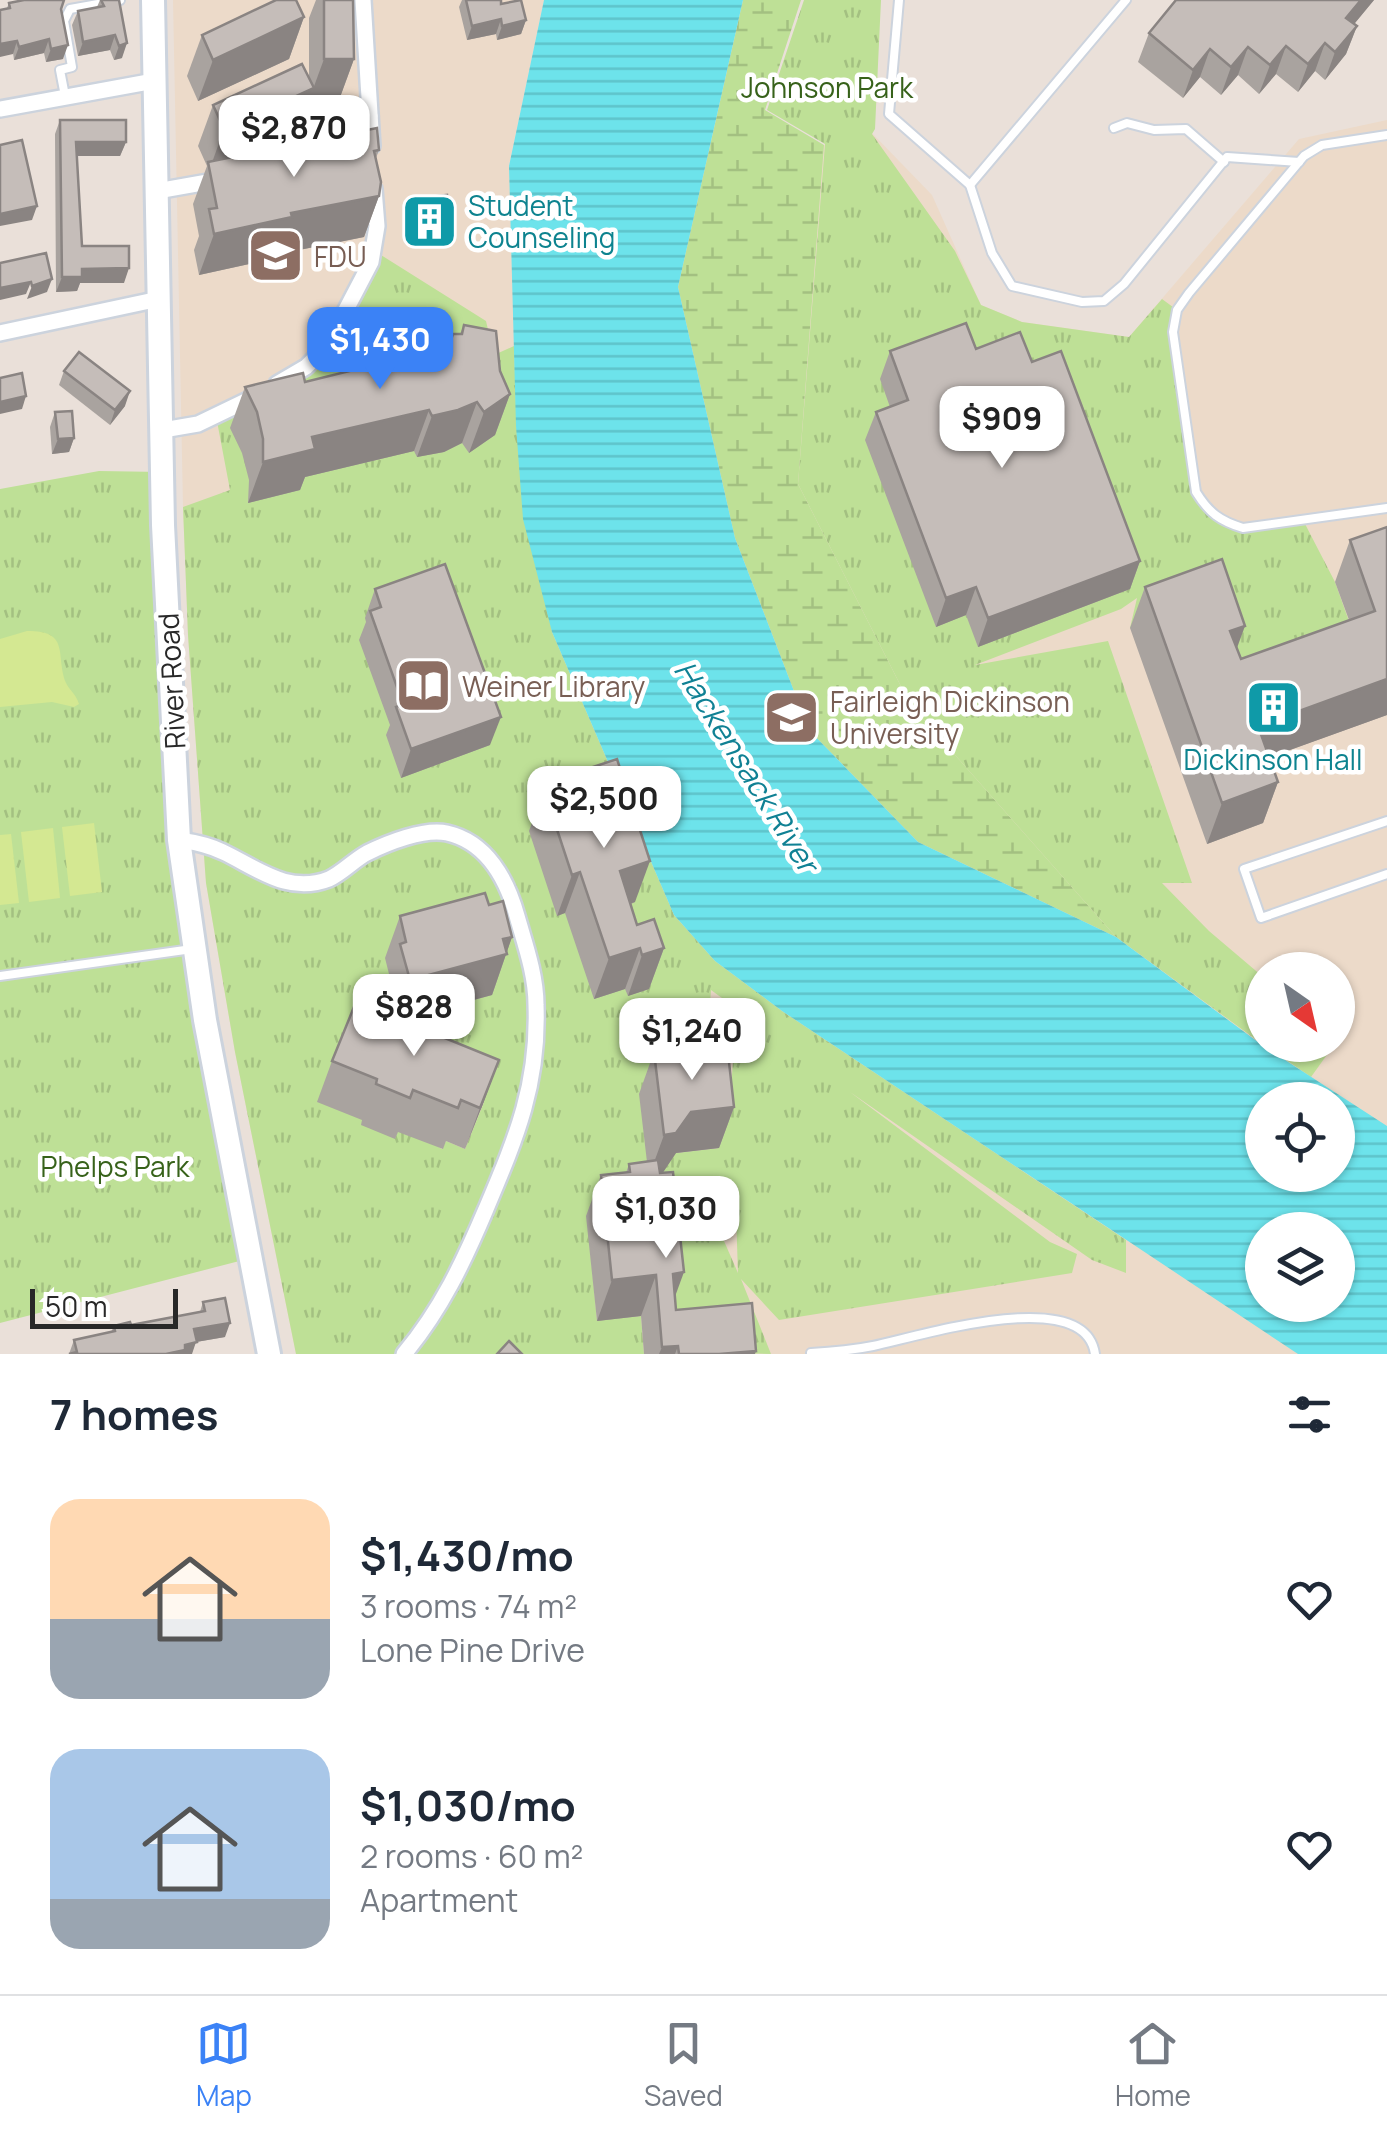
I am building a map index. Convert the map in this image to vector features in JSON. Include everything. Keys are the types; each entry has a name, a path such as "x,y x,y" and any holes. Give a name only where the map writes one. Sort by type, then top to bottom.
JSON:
{"main road":[{"name":"River Road","path":"154,0 162,526 179,840 192,949 270,1354"}],"street":[{"path":"163,430 198,424 223,413 306,367 327,346 371,262 376,226 363,0"},
{"path":"0,109 154,81"},
{"path":"281,154 370,116"},
{"path":"156,191 190,187 236,173"},
{"path":"0,334 159,299"},
{"path":"179,840 220,850 268,878 290,884 328,879 368,852 407,838 446,833 475,846 488,857 509,889 534,981 536,1005 529,1096 516,1139 454,1282 404,1354"}],"lane":[{"path":"65,97 60,70 72,67 64,20 70,8 120,0"},
{"path":"899,0 889,114 970,186 992,253 1012,286 1082,302 1104,301 1124,284 1227,158 1299,162"},
{"path":"970,186 1126,0"},
{"path":"1114,128 1126,123 1154,130 1186,130 1224,162"},
{"path":"1387,135 1322,145 1299,162 1177,310 1173,332 1196,492 1207,510 1223,522 1243,528 1387,508"},
{"path":"1387,822 1244,869 1261,918 1387,874"},
{"path":"0,976 192,949"},
{"path":"810,1352 869,1347 1008,1318 1080,1327 1089,1334 1094,1354"}],"shaded area":[{"name":"Fairleigh Dickinson University","path":"173,0 544,0 509,165 824,145 870,131 932,195 981,305 1022,322 1129,337 1299,139 1387,120 1387,1354 296,1354 235,1052 206,883 188,635"}],"green space":[{"path":"743,0 801,0 765,110 824,145 798,484 910,704 1116,937 918,842 809,730 735,538 678,287"},
{"name":"Johnson Park","path":"804,0 881,0 872,134 955,251 981,305 1022,322 1129,337 1162,299 1177,310 1173,332 1196,492 1218,516 1230,522 1256,526 1303,520 1335,582 1360,652 1226,700 1207,601 1130,628 1137,598 1121,609 975,665 1108,641 1192,883 1162,883 1245,962 1245,1032 1116,937 910,704 798,484 825,144 767,110"},
{"path":"373,250 486,321 494,355 514,346 517,432 552,632 674,915 715,961 782,1011 1126,1240 1126,1273 1092,1260 850,1092 1050,1242 1077,1254 1072,1273 779,1320 741,1279 771,1354 661,1351 587,1216 597,1320 641,1316 644,1354 296,1354 235,1052 206,883 183,507 230,490 216,416 327,346","holes":["711,990 737,1009 731,1088 710,1004","711,1085 719,1148 676,1153","484,1102 465,1149 446,1141 442,1149 401,1124 395,1138 365,1113","734,1183 738,1273 724,1241"]},
{"name":"Phelps Park","path":"99,471 163,472 179,840 251,1258 0,1323 0,489"},
{"path":"27,631 41,632 56,640 66,683 79,704 74,707 52,702 0,707 0,639"},
{"path":"94,823 102,892 70,896 62,827"},
{"path":"53,828 60,898 29,902 21,832"},
{"path":"11,834 19,903 0,905 0,835"},
{"path":"1289,1062 1322,1062 1311,1077"}],"water":[{"name":"Hackensack River","path":"544,0 743,0 678,287 735,538 809,730 918,842 1116,937 1245,1032 1245,1062 1288,1062 1319,1082 1245,1082 1245,1192 1355,1192 1355,1105 1387,1126 1387,1354 1298,1354 1250,1322 1355,1322 1355,1212 1245,1212 1245,1319 782,1011 715,961 674,915 552,632 523,519 516,426 509,166"}],"building":[{"path":"24,0 64,0 61,9 68,45 51,49 49,39 19,47 17,41 0,44 0,10"},
{"path":"101,0 119,0 127,43 119,46 115,35 83,42 78,11 104,6"},
{"path":"276,0 296,0 304,17 213,60 202,35"},
{"path":"324,0 353,0 354,59 324,59"},
{"path":"466,0 501,0 501,4 521,0 526,20 502,26 501,19 472,26"},
{"path":"1176,0 1361,0 1346,18 1357,26 1335,52 1325,43 1308,64 1286,46 1270,65 1248,47 1231,67 1210,49 1193,70 1149,33"},
{"path":"302,64 314,88 224,129 213,105"},
{"path":"60,120 126,120 126,142 76,142 82,246 129,246 129,268 82,269 82,277 62,277"},
{"path":"377,128 379,150 374,151 381,182 379,196 291,213 292,217 214,234 209,209 217,208 208,162"},
{"path":"22,140 37,206 0,214 0,145"},
{"path":"447,195 449,215 422,218 420,198"},
{"path":"46,253 52,279 32,286 31,282 0,288 0,263"},
{"path":"966,323 976,349 1020,332 1032,362 1061,351 1140,561 988,618 976,587 946,598 876,412 908,400 890,351"},
{"path":"464,325 496,331 500,371 510,394 484,412 477,402 432,416 429,410 312,437 315,449 263,462 257,412 245,387 303,373 305,382 419,354 416,347 451,340 453,334 462,334"},
{"path":"79,352 130,391 115,410 64,371"},
{"path":"22,373 26,396 0,402 0,378"},
{"path":"72,411 74,438 58,439 55,412"},
{"path":"1387,527 1387,679 1258,726 1278,782 1222,803 1145,587 1222,559 1245,626 1230,631 1241,659 1375,611 1350,540"},
{"name":"Weiner Library","path":"445,564 501,717 411,749 396,707 403,704 370,611 381,607 375,589"},
{"path":"617,759 650,861 620,871 637,925 654,919 664,948 642,955 640,948 609,958 580,872 572,875 544,790 569,775"},
{"path":"485,893 489,905 503,901 512,937 503,939 507,954 410,980 400,944 406,942 400,916"},
{"path":"356,1002 499,1060 480,1108 461,1100 458,1108 413,1090 410,1098 376,1084 377,1079 332,1061"},
{"path":"727,1044 734,1107 691,1112 676,1133 664,1135 654,1052"},
{"path":"658,1160 660,1173 673,1172 684,1272 673,1274 676,1310 752,1303 756,1351 679,1354 678,1346 662,1347 656,1275 612,1280 601,1175 630,1172 629,1164"},
{"path":"225,1298 230,1323 194,1329 197,1342 185,1345 185,1350 166,1354 69,1354 77,1352 74,1340 115,1331 114,1326 130,1322 131,1325 205,1311 203,1302"},
{"path":"509,1341 522,1354 497,1354"}],"place":[{"name":"Student Counseling","path":"429,221"},
{"name":"FDU","path":"275,256"},
{"name":"Weiner Library","path":"423,686"},
{"name":"Dickinson Hall","path":"1273,708"},
{"name":"Fairleigh Dickinson University","path":"791,717"}]}
